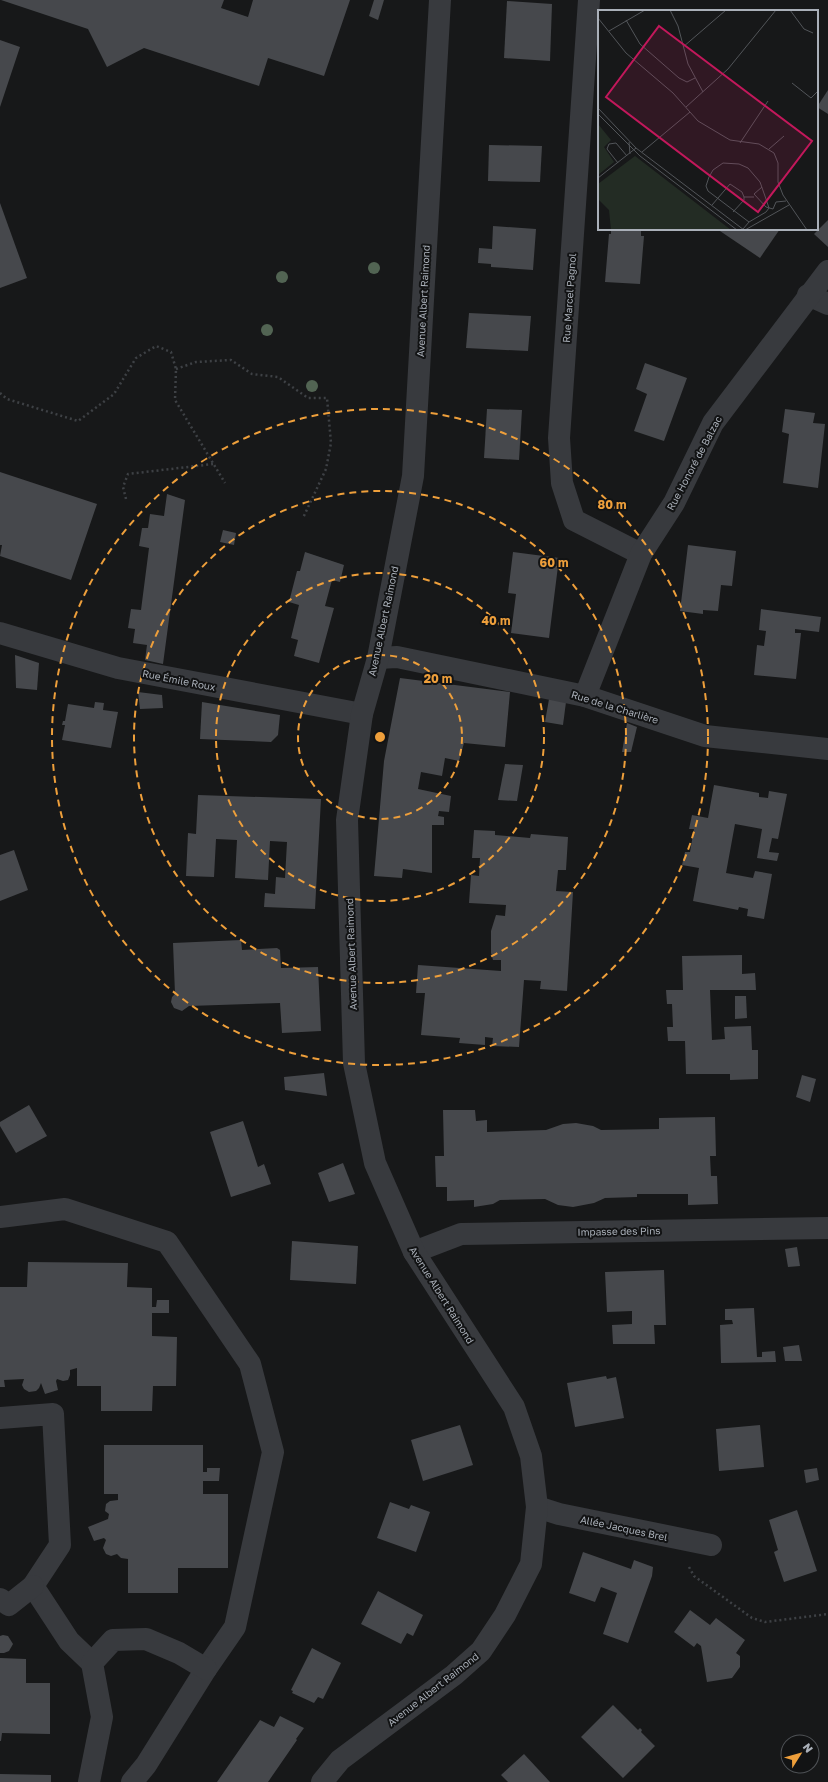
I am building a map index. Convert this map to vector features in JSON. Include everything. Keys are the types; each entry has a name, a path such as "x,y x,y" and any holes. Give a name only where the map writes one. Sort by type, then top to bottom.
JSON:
{"street":[{"name":"Avenue Albert Raimond","path":"322,1782 340,1760 454,1675 481,1651 505,1615 531,1564 536,1507 531,1456 514,1407 414,1252 375,1163 354,1062 347,820 362,714 378,658 413,476 440,0"},
{"name":"Rue Marcel Pagnol","path":"589,0 559,438 562,483 574,520 641,554"},
{"name":"Rue Honoré de Balzac","path":"585,696 641,554 674,502 713,423 808,295 828,271"},
{"path":"808,295 828,304"},
{"name":"Rue Émile Roux","path":"0,633 118,668 362,714"},
{"name":"Rue de la Charlière","path":"378,658 397,657 585,696 705,736 828,749"},
{"path":"0,1217 66,1209 166,1242 250,1364 273,1452 235,1627 206,1668 146,1765 132,1782"},
{"name":"Impasse des Pins","path":"414,1252 461,1234 828,1228"},
{"path":"0,1418 53,1414 60,1545 33,1586 9,1605 0,1599"},
{"name":"Allée Jacques Brel","path":"536,1507 559,1514 711,1545"},
{"path":"33,1586 69,1641 92,1663 102,1717 89,1782"},
{"path":"92,1663 113,1640 146,1638 179,1653 206,1668"}],"path":[{"path":"0,393 7,399 78,421 114,394 136,358 156,346 171,352 176,369 175,400 225,483"},
{"path":"176,369 196,362 231,360 252,374 278,378 308,398 327,398 330,443 326,469 303,518"},
{"path":"126,500 123,487 128,474 213,464"},
{"path":"676,1539 694,1576 752,1618 765,1622 828,1614"}],"building":[{"path":"1,0 224,0 221,8 248,17 253,0 350,0 324,76 268,58 259,86 144,48 107,67 88,29"},
{"path":"374,0 384,0 378,20 369,16"},
{"path":"507,1 552,4 550,61 504,58"},
{"path":"0,40 20,47 0,107"},
{"path":"828,90 828,114 818,108"},
{"path":"489,145 542,146 540,182 488,181"},
{"path":"0,203 27,278 0,288"},
{"path":"828,220 828,247 814,234"},
{"path":"493,226 536,229 533,270 491,267 491,264 478,263 479,248 492,249"},
{"path":"611,230 641,230 641,236 644,236 640,284 605,282 609,234 611,234"},
{"path":"718,230 779,230 760,258"},
{"path":"469,313 531,316 528,351 466,348"},
{"path":"645,363 687,378 664,441 634,431 647,394 636,389"},
{"path":"487,409 522,410 519,460 484,458"},
{"path":"785,409 815,413 813,423 825,424 818,488 783,483 789,434 782,432"},
{"path":"0,472 97,504 71,580 0,556 2,545 0,545"},
{"path":"167,494 185,500 163,664 145,660 147,645 133,643 135,629 128,628 131,609 141,610 149,548 139,546 142,528 148,528 150,514 164,516"},
{"path":"223,530 236,533 234,545 220,542"},
{"path":"688,545 736,551 732,586 721,585 718,611 703,610 703,614 680,611"},
{"path":"305,552 344,565 340,582 332,580 325,606 334,608 319,663 294,656 298,640 291,638 299,605 289,602 297,571 300,571"},
{"path":"513,552 559,558 549,638 511,633 516,594 508,593"},
{"path":"761,609 821,617 819,632 795,629 795,633 801,633 796,679 754,675 757,645 764,646 766,631 759,630"},
{"path":"15,655 39,663 37,690 16,688"},
{"path":"400,678 510,692 505,747 464,743 459,761 445,758 442,776 421,772 418,789 451,796 449,812 439,811 438,816 444,817 444,825 432,825 432,873 403,869 402,878 374,876 384,761"},
{"path":"138,692 162,695 163,708 140,709"},
{"path":"549,699 566,702 563,725 545,722"},
{"path":"95,702 104,703 103,710 118,712 111,748 62,740 65,725 62,725 63,721 65,721 68,704 94,708"},
{"path":"202,702 280,715 278,735 271,742 200,739"},
{"path":"627,723 637,727 631,752 622,752"},
{"path":"505,764 523,765 517,801 498,800"},
{"path":"714,785 759,793 759,797 768,798 769,791 787,794 778,839 772,838 769,852 779,853 777,861 757,858 762,829 735,824 726,873 753,878 755,871 772,874 764,919 747,916 748,909 739,907 738,910 693,901 699,868 682,865 685,852 690,852 694,829 689,829 692,815 708,818"},
{"path":"198,795 321,799 315,909 264,907 265,893 275,894 276,877 285,878 287,842 270,841 268,880 235,878 237,840 216,839 214,877 186,876 188,833 196,834"},
{"path":"474,830 495,831 495,835 530,838 531,834 568,837 566,870 558,870 556,891 573,892 567,991 540,989 541,981 524,980 519,1047 492,1046 493,1038 485,1037 485,1045 459,1043 460,1038 421,1035 425,993 416,993 418,965 501,971 501,960 493,960 491,953 491,931 496,915 505,916 506,905 469,903 471,875 479,876 480,858 472,858"},
{"path":"14,850 28,890 0,901 0,855"},
{"path":"241,940 242,950 277,948 280,950 281,968 318,967 321,1031 282,1033 280,1003 189,1006 182,1011 174,1008 171,1002 172,997 175,994 173,943"},
{"path":"742,955 742,974 755,973 756,990 710,990 712,1040 725,1039 724,1027 751,1026 752,1050 758,1050 758,1079 730,1080 730,1074 686,1074 685,1041 668,1041 667,1027 673,1027 672,1004 667,1004 666,990 683,990 682,956"},
{"path":"735,996 746,996 747,1018 735,1019"},
{"path":"324,1073 327,1096 285,1090 284,1077"},
{"path":"802,1075 816,1079 810,1102 796,1097"},
{"path":"29,1105 47,1136 16,1153 0,1126 0,1122"},
{"path":"443,1110 475,1110 476,1121 487,1120 487,1132 546,1130 563,1124 576,1123 593,1126 601,1130 659,1129 659,1118 715,1117 716,1156 710,1156 711,1176 717,1176 718,1204 688,1205 688,1194 637,1194 637,1197 605,1198 594,1203 573,1207 558,1205 545,1199 500,1200 493,1204 474,1207 474,1200 447,1201 447,1187 436,1187 435,1156 444,1156"},
{"path":"243,1121 258,1167 264,1164 271,1184 231,1197 210,1132"},
{"path":"343,1163 355,1194 329,1202 318,1173"},
{"path":"292,1241 358,1246 356,1284 290,1280"},
{"path":"797,1247 800,1266 788,1267 785,1249"},
{"path":"28,1262 128,1263 127,1287 152,1288 152,1307 156,1307 157,1300 169,1300 169,1313 152,1313 152,1336 177,1337 176,1386 153,1386 152,1411 101,1411 101,1386 77,1386 77,1368 70,1370 68,1380 63,1381 57,1379 58,1390 45,1394 41,1383 36,1391 29,1392 24,1389 22,1385 24,1379 4,1380 5,1387 0,1387 0,1287 27,1287"},
{"path":"664,1270 666,1325 654,1325 655,1344 613,1344 612,1325 632,1324 632,1311 607,1312 605,1272"},
{"path":"754,1308 757,1357 762,1357 762,1352 775,1351 776,1362 721,1363 720,1325 733,1324 732,1320 725,1320 725,1309"},
{"path":"799,1345 802,1361 785,1361 783,1347"},
{"path":"606,1376 607,1379 616,1377 624,1418 575,1427 567,1383"},
{"path":"460,1425 473,1465 423,1481 411,1440"},
{"path":"760,1425 764,1467 719,1471 716,1429"},
{"path":"104,1445 203,1445 203,1472 207,1472 207,1468 220,1468 219,1481 203,1481 203,1494 228,1494 228,1568 178,1568 178,1593 128,1593 128,1559 121,1558 117,1554 111,1556 106,1554 103,1548 106,1540 104,1538 94,1541 88,1527 108,1519 109,1514 105,1511 106,1504 110,1501 118,1500 118,1494 104,1494"},
{"path":"817,1468 819,1480 806,1483 804,1470"},
{"path":"390,1502 409,1509 411,1505 430,1512 416,1552 377,1538"},
{"path":"797,1510 817,1571 784,1582 774,1552 778,1550 769,1520"},
{"path":"583,1552 631,1569 634,1560 653,1567 652,1576 628,1643 603,1634 617,1593 601,1587 595,1602 569,1593"},
{"path":"378,1591 423,1615 413,1636 407,1633 401,1644 361,1624"},
{"path":"690,1610 710,1625 716,1618 745,1640 736,1653 740,1656 740,1667 732,1678 707,1682 701,1646 697,1643 694,1647 674,1632"},
{"path":"0,1636 8,1636 13,1644 9,1651 0,1653"},
{"path":"312,1648 341,1663 323,1699 318,1697 314,1703 292,1693 293,1691 291,1690"},
{"path":"0,1658 26,1659 26,1683 50,1683 50,1734 2,1733 0,1741"},
{"path":"613,1705 638,1730 640,1728 642,1730 641,1732 655,1746 623,1778 581,1737"},
{"path":"280,1716 304,1728 268,1782 217,1782 260,1720 274,1727"},
{"path":"524,1754 550,1782 508,1782 501,1775"},
{"path":"0,1774 51,1775 51,1782 0,1782"}]}
